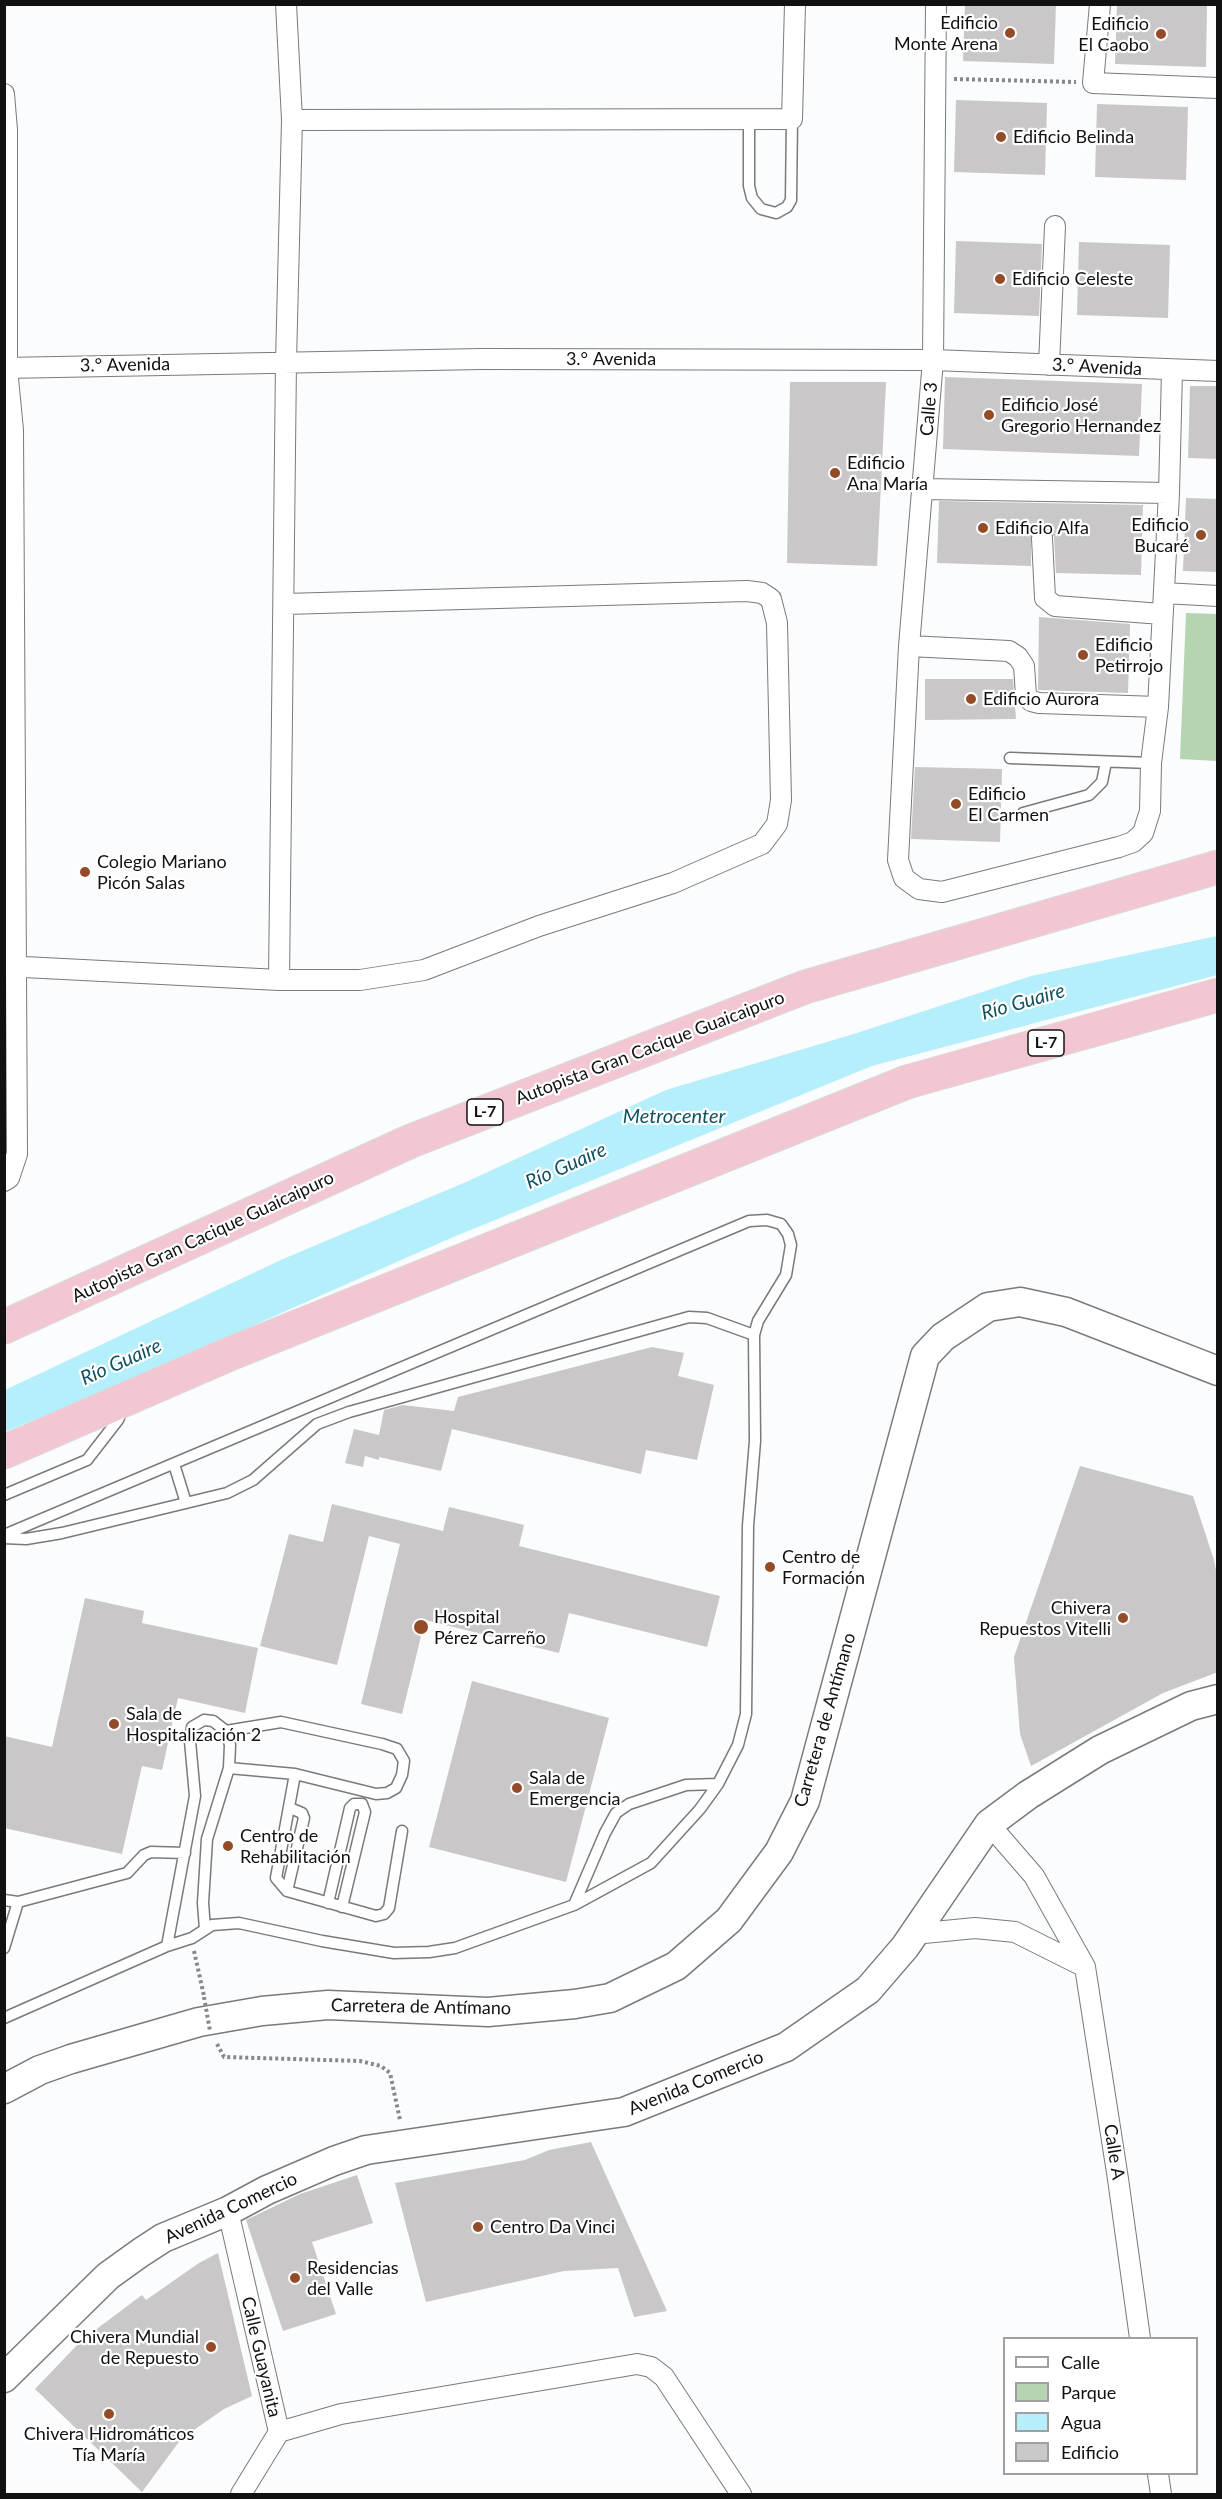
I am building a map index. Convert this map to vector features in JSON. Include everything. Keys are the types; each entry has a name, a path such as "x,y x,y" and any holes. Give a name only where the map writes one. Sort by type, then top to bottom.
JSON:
{"highway":[{"name":"Autopista Gran Cacique Guaicaipuro","path":"4,1327 411,1141 805,987 1218,867"},
{"name":"L-7","path":"4,1452 232,1353 907,1082 1218,995"}],"main road":[{"name":"Carretera de Antímano","path":"4,2089 40,2070 71,2059 198,2022 262,2011 328,2005 488,2012 575,2004 610,1998 676,1966 729,1920 779,1852 804,1801 925,1356 943,1337 988,1307 1020,1302 1066,1312 1218,1371"},
{"name":"Avenida Comercio","path":"4,2378 108,2276 163,2238 228,2211 267,2190 334,2161 366,2150 624,2112 786,2047 867,1990 914,1934 989,1824 1028,1795 1100,1750 1191,1706 1218,1699"}],"street":[{"path":"279,980 286,362 292,120 286,4"},
{"path":"292,120 792,119 795,4"},
{"name":"Calle 3","path":"936,4 933,360 909,646 898,860 904,878 919,889 942,892 1133,842 1143,833 1150,811 1151,763"},
{"path":"1100,4 1093,83 1218,88"},
{"path":"4,94 6,368 9,431 10,966 17,1154 9,1178 4,1181"},
{"path":"1048,365 1055,226"},
{"name":"3.° Avenida","path":"6,368 482,359 933,360 1218,371"},
{"path":"1151,763 1158,707 1169,493 1172,371"},
{"path":"922,489 1169,493"},
{"path":"1042,538 1045,598 1055,606 1162,614"},
{"path":"10,966 279,980 360,980 424,970 539,926 673,883 762,844 777,824 781,800 777,623 771,600 762,593 747,591 285,604"},
{"path":"1164,593 1218,596"},
{"path":"909,646 1009,651 1018,657 1024,666 1026,695 1031,701 1039,703 1158,707"},
{"path":"989,1824 1034,1876 1085,1967"},
{"path":"914,1934 975,1928 1015,1932 1085,1967"},
{"name":"Calle A","path":"1085,1967 1140,2337"},
{"name":"Calle Guayanita","path":"228,2211 279,2432 241,2494"},
{"path":"279,2432 341,2414 637,2364 651,2367 664,2377 741,2494"},
{"path":"1158,2475 1161,2494"}],"lane":[{"path":"749,119 749,186 752,198 761,209 776,213 788,207 791,201 792,119"},
{"path":"1010,758 1151,763"},
{"path":"1023,813 1089,795 1102,782 1106,762"},
{"path":"4,1537 748,1221 767,1220 781,1224 788,1234 791,1245 786,1275 758,1321 754,1335 754,1441 748,1526 746,1714 738,1745 718,1784 700,1809 651,1863 574,1905 454,1948 429,1952 394,1953 322,1941 239,1923 213,1925 192,1938 167,1946 4,2018"},
{"path":"4,1537 26,1539 62,1533 227,1493 253,1480 317,1424 349,1412 689,1317 707,1318 754,1335"},
{"path":"4,1495 87,1460 118,1420 127,1399"},
{"path":"174,1464 186,1503"},
{"path":"167,1946 195,1796 190,1742 192,1727 204,1720 213,1721 226,1731 230,1745 229,1768 207,1839 203,1903 205,1929"},
{"path":"226,1731 281,1722 397,1749 404,1761 402,1776 396,1788 387,1793 376,1794 295,1774 229,1768"},
{"path":"295,1774 276,1878 287,1891 376,1916 384,1914 389,1908 402,1831"},
{"path":"574,1905 616,1813 629,1804 686,1785 718,1784"},
{"path":"328,1903 350,1808 354,1804 362,1804 366,1812 342,1907"},
{"path":"287,1891 304,1818 302,1813 290,1808"},
{"path":"4,1900 18,1902 127,1873 144,1855 152,1852 185,1853"},
{"path":"4,1948 18,1902"}],"path":[{"path":"935,79 1093,83"},
{"path":"192,1938 210,2031"},
{"path":"224,2056 360,2061 381,2066 390,2073 404,2145"}],"green space":[{"path":"1186,613 1217,614 1217,761 1180,759"}],"water":[{"name":"Metrocenter","path":"1217,936 1217,975 872,1066 451,1238 114,1387 5,1432 5,1390 283,1259 466,1182 666,1090 857,1033 1031,976"}],"building":[{"name":"Edificio Monte Arena","path":"965,4 1056,4 1054,64 963,61"},
{"name":"Edificio El Caobo","path":"1117,4 1207,4 1206,67 1115,64"},
{"name":"Edificio Belinda","path":"956,100 1047,103 1045,175 954,172"},
{"path":"1097,104 1188,107 1186,180 1095,177"},
{"name":"Edificio Celeste","path":"956,241 1042,244 1039,316 954,313"},
{"path":"1079,242 1170,245 1168,318 1077,315"},
{"path":"945,377 1142,384 1139,456 943,449"},
{"name":"Edificio Ana María","path":"790,382 886,382 877,566 787,563"},
{"path":"1190,386 1218,386 1218,459 1188,458"},
{"name":"Edificio Bucaré","path":"1186,498 1218,499 1218,572 1183,571"},
{"path":"939,501 1143,505 1141,575 1056,573 1054,537 1048,528 1042,526 1035,528 1031,533 1031,566 937,563"},
{"name":"Edificio Petirrojo","path":"1039,617 1130,624 1128,693 1038,690"},
{"name":"Edificio Aurora","path":"925,679 1013,679 1016,719 925,720"},
{"name":"Edificio El Carmen","path":"915,767 1002,769 1000,842 911,839"},
{"path":"652,1347 684,1353 678,1376 714,1385 697,1460 646,1450 641,1474 452,1429 441,1471 379,1457 379,1460 365,1456 363,1467 345,1463 354,1429 379,1435 384,1410 403,1405 454,1411 458,1397"},
{"name":"Chivera Repuestos Vitelli","path":"1080,1466 1193,1496 1214,1560 1218,1580 1218,1672 1163,1693 1031,1766 1020,1734 1014,1657"},
{"path":"332,1504 443,1531 449,1507 524,1525 519,1546 720,1596 707,1647 569,1613 559,1653 425,1620 402,1714 361,1704 400,1544 369,1536 337,1665 260,1646 289,1534 323,1542"},
{"name":"Sala de Hospitalización 2","path":"85,1598 144,1611 142,1623 258,1648 245,1713 178,1698 162,1770 142,1766 122,1854 4,1828 4,1736 52,1747"},
{"name":"Sala de Emergencia","path":"472,1681 609,1718 566,1882 429,1847"},
{"path":"591,2142 667,2311 634,2317 618,2268 564,2271 426,2302 395,2183 525,2160 549,2150"},
{"name":"Residencias del Valle","path":"357,2175 373,2223 312,2242 336,2314 283,2331 246,2220 300,2194"},
{"path":"218,2253 252,2396 224,2409 181,2439 142,2492 35,2389 82,2340 142,2295 146,2300 199,2263"}],"place":[{"name":"Edificio Monte Arena","path":"1010,33"},
{"name":"Edificio El Caobo","path":"1161,34"},
{"name":"Edificio Belinda","path":"1001,137"},
{"name":"Edificio Celeste","path":"1000,279"},
{"name":"Edificio José Gregorio Hernandez","path":"989,415"},
{"name":"Edificio Ana María","path":"835,473"},
{"name":"Edificio Alfa","path":"983,528"},
{"name":"Edificio Bucaré","path":"1201,535"},
{"name":"Edificio Petirrojo","path":"1083,655"},
{"name":"Edificio Aurora","path":"971,699"},
{"name":"Edificio El Carmen","path":"956,804"},
{"name":"Colegio Mariano Picón Salas","path":"85,872"},
{"name":"Centro de Formación","path":"770,1567"},
{"name":"Chivera Repuestos Vitelli","path":"1123,1618"},
{"name":"Hospital Pérez Carreño","path":"421,1627"},
{"name":"Sala de Hospitalización 2","path":"114,1724"},
{"name":"Sala de Emergencia","path":"517,1788"},
{"name":"Centro de Rehabilitación","path":"228,1846"},
{"name":"Centro Da Vinci","path":"478,2227"},
{"name":"Residencias del Valle","path":"295,2278"},
{"name":"Chivera Mundial de Repuesto","path":"211,2347"},
{"name":"Chivera Hidromáticos Tía María","path":"109,2414"}],"water label":[{"name":"Río Guaire","path":"1023,1002"},
{"name":"Río Guaire","path":"566,1166"},
{"name":"Río Guaire","path":"121,1362"}]}
